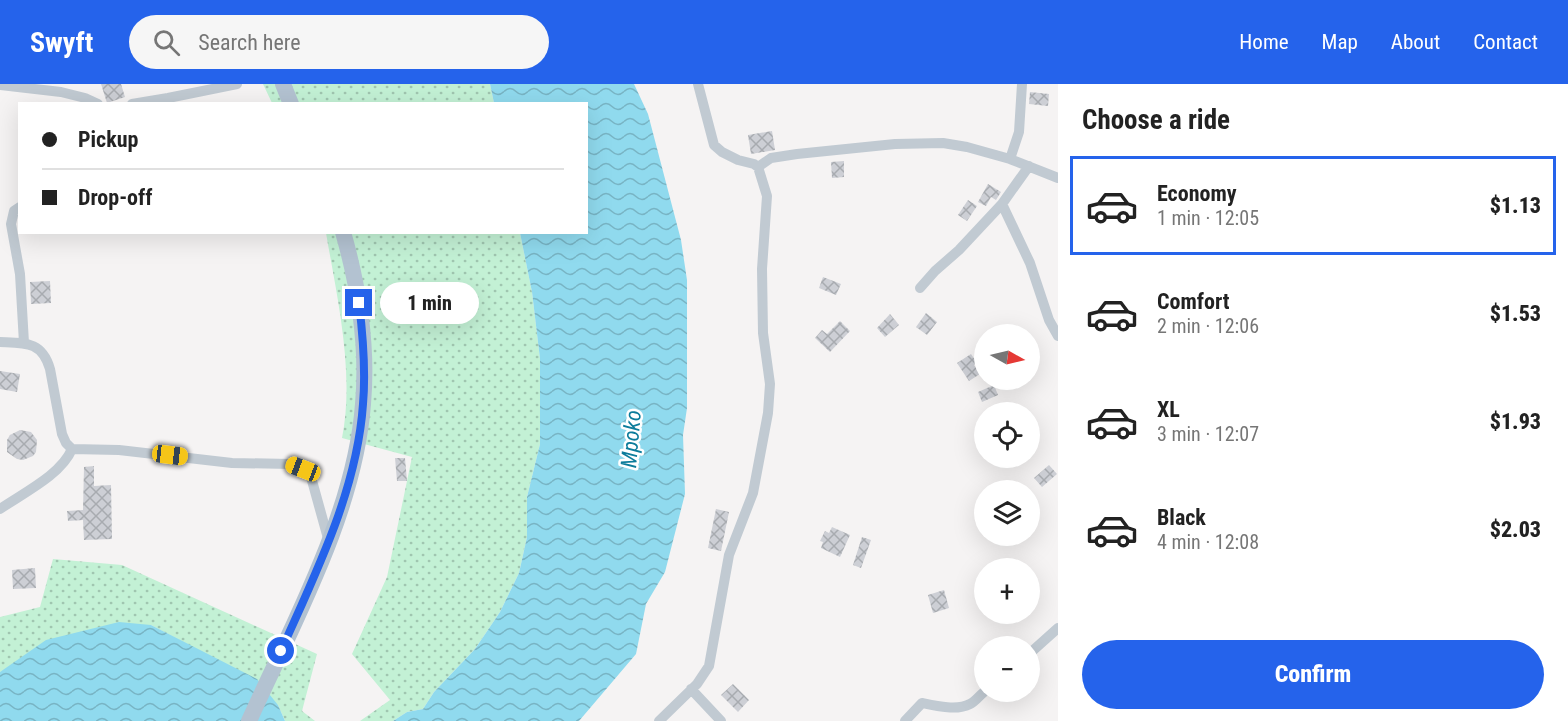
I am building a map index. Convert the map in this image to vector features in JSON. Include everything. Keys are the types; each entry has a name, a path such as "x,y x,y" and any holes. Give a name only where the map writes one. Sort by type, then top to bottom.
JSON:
{"main road":[{"path":"283,84 290,102"},
{"path":"249,721 329,543 351,473 360,435 364,403 363,340 352,263 344,234"}],"street":[{"path":"144,102 237,84"},
{"path":"659,721 691,689 709,666 729,555 753,493 771,384 763,333 762,269 767,196 758,167 722,152 714,145 708,130 698,84"},
{"path":"1010,159 1019,132 1022,84"},
{"path":"0,85 61,92 94,102"},
{"path":"758,167 771,158 797,154 895,144 943,143 1010,159 1058,178"},
{"path":"920,288 1002,204 1029,166"},
{"path":"1002,204 1030,263 1049,320 1058,336"},
{"path":"18,208 14,210 11,224 20,274 24,343"},
{"path":"0,342 24,343 39,349 47,361 62,434 72,449 119,450 232,463 291,464 303,469 311,477 329,543"},
{"path":"0,509 16,500 50,474 68,458 72,449"},
{"path":"1040,644 1058,628"},
{"path":"691,689 721,721"},
{"path":"905,721 922,703 958,707 974,701"}],"green space":[{"path":"263,84 490,84 494,102 272,102"},
{"path":"326,234 520,234 532,292 540,359 540,444 527,497 527,537 519,573 500,612 475,649 434,692 423,709 407,712 393,721 360,721 390,700 352,654 387,577 412,457 342,438 347,388 339,309"},
{"path":"53,559 122,565 317,654 302,711 315,721 285,721 278,705 183,642 151,625 0,672 0,617 40,607"}],"water":[{"name":"Mpoko","path":"490,84 634,84 648,114 681,240 687,280 687,408 683,435 685,494 665,572 646,604 636,654 579,721 393,721 407,712 423,709 434,692 475,649 500,612 519,573 527,537 527,497 540,444 540,359 532,292 520,234 588,234 588,102 494,102"},
{"path":"119,622 151,625 257,679 278,705 285,721 0,721 0,672 46,640"}],"building":[{"path":"101,84 121,84 125,97 107,102"},
{"path":"1030,92 1049,94 1048,106 1029,104"},
{"path":"772,131 775,150 751,154 748,135"},
{"path":"844,161 844,177 832,178 831,162"},
{"path":"988,184 1001,192 996,200 991,197 986,206 978,202"},
{"path":"968,200 977,206 967,221 958,215"},
{"path":"823,277 841,284 836,295 819,288"},
{"path":"50,281 51,303 31,304 30,282"},
{"path":"926,313 937,322 927,335 916,327"},
{"path":"890,314 899,325 885,337 877,328"},
{"path":"840,321 850,331 830,352 815,338 822,330 827,334"},
{"path":"971,354 974,358 974,378 969,381 957,363"},
{"path":"0,371 20,374 17,392 0,389"},
{"path":"996,390 998,395 982,402 978,392"},
{"path":"20,430 31,432 37,440 36,452 33,456 23,460 7,452 7,440 10,435"},
{"path":"395,458 405,458 407,481 397,481"},
{"path":"1049,465 1057,474 1042,487 1040,480 1034,478"},
{"path":"94,466 94,486 111,485 112,539 84,540 83,520 68,521 67,511 83,510 84,467"},
{"path":"716,509 729,512 721,551 708,548"},
{"path":"832,527 850,535 840,557 821,548 823,542 820,541 825,531 829,533"},
{"path":"862,537 871,540 861,568 853,565"},
{"path":"35,568 36,588 13,589 12,570"},
{"path":"944,590 949,608 933,613 928,595"},
{"path":"733,684 749,700 738,712 721,695"}],"route":[{"path":"281,651 329,543 341,509 360,435 364,403 363,340 359,303"}]}
